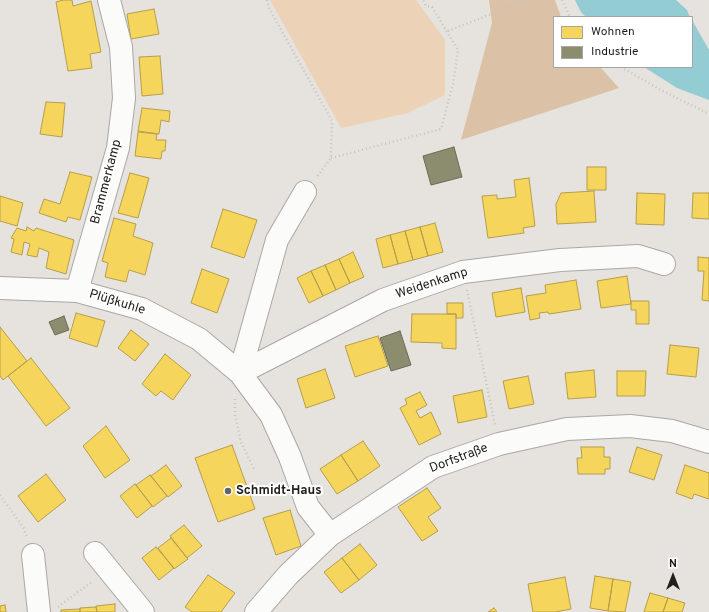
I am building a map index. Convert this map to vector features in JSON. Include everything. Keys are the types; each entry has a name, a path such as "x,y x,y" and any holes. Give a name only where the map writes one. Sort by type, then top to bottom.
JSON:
{"street":[{"name":"Brammerkamp","path":"77,291 118,148 124,98 120,47 109,0"},
{"path":"240,373 277,240 305,192"},
{"name":"Weidenkamp","path":"240,373 383,300 463,272 560,260 630,256 638,256 664,264"},
{"name":"Plüßkuhle","path":"0,288 77,291 142,309 199,339 240,373 271,415 290,457 308,508 330,535"},
{"name":"Dorfstraße","path":"256,612 288,575 330,535 433,467 499,444 566,429 630,426 672,431 709,442"},
{"path":"33,555 48,610"},
{"path":"102,561 143,612"}],"path":[{"path":"267,0 269,8 332,121 331,158 305,192"},
{"path":"331,158 441,129 453,84 458,50 448,31 432,7 426,6 422,0"},
{"path":"448,31 527,0"},
{"path":"562,0 570,16"},
{"path":"623,68 658,89 709,114"},
{"path":"463,272 499,444"},
{"path":"240,373 234,391 235,415 241,442 254,469"},
{"path":"0,495 23,527 33,555"},
{"path":"48,610 102,561"}],"shaded area":[{"path":"270,0 416,0 445,40 445,95 408,113 341,128"},
{"path":"489,0 555,0 561,16 553,16 553,68 601,68 619,88 461,140 492,23"}],"water":[{"path":"575,0 676,0 687,10 690,16 585,16 581,12"},
{"path":"693,22 709,50 709,100 677,88 646,68 693,68"}],"building: Wohnen":[{"path":"72,0 73,6 91,1 101,52 90,54 92,68 68,71 56,2"},
{"path":"154,9 159,34 131,39 127,14"},
{"path":"160,56 163,94 142,96 139,57"},
{"path":"46,102 65,103 62,137 40,134"},
{"path":"142,108 170,111 169,122 161,120 159,134 138,131"},
{"path":"138,132 157,134 156,140 166,140 165,151 162,151 161,159 135,156"},
{"path":"587,167 606,167 606,190 587,190"},
{"path":"70,172 92,177 80,220 68,217 66,222 39,213 44,199 60,204"},
{"path":"130,173 149,178 138,218 118,213"},
{"path":"529,178 535,226 523,228 524,233 488,238 482,196 497,195 497,199 516,197 514,180"},
{"path":"594,191 596,222 557,224 556,204 561,193"},
{"path":"637,193 665,194 664,225 636,224"},
{"path":"693,193 709,193 709,219 692,218"},
{"path":"0,196 23,203 17,226 0,221"},
{"path":"223,209 257,220 244,258 211,247"},
{"path":"114,218 136,224 133,236 153,243 145,275 129,270 126,282 105,277 108,263 102,261"},
{"path":"435,223 443,252 428,256 420,227"},
{"path":"27,227 34,231 36,228 74,240 66,274 46,268 49,252 39,248 37,257 27,255 30,244 24,242 22,255 11,252 14,239 11,238 17,228 26,231"},
{"path":"420,227 428,256 413,260 405,231"},
{"path":"405,231 413,260 398,264 390,235"},
{"path":"390,235 398,264 383,268 376,239"},
{"path":"353,252 364,277 350,283 339,259"},
{"path":"698,257 709,258 709,301 702,300 704,271 698,271"},
{"path":"339,259 350,283 336,290 325,265"},
{"path":"325,265 336,290 323,296 311,271"},
{"path":"202,269 229,279 217,313 191,303"},
{"path":"311,271 323,296 309,303 297,278"},
{"path":"627,276 631,304 601,308 597,281"},
{"path":"576,280 581,309 549,314 548,312 539,313 540,318 530,320 526,296 546,293 545,285"},
{"path":"521,288 525,312 496,317 492,293"},
{"path":"631,301 649,301 649,324 636,324 636,310 631,310"},
{"path":"447,303 463,303 463,318 456,318 456,314 447,314"},
{"path":"76,313 105,321 97,347 69,338"},
{"path":"412,314 456,314 456,349 442,348 442,343 411,342"},
{"path":"0,327 27,361 3,380 0,376"},
{"path":"131,330 149,344 135,361 118,348"},
{"path":"378,336 388,366 355,377 345,346"},
{"path":"670,345 699,348 696,377 667,374"},
{"path":"165,354 191,375 173,400 161,391 156,396 142,384"},
{"path":"31,358 70,408 46,426 8,376"},
{"path":"325,369 335,398 306,408 297,379"},
{"path":"594,370 596,397 568,399 565,373"},
{"path":"617,371 646,371 645,396 617,396"},
{"path":"528,376 534,404 509,409 503,381"},
{"path":"482,390 487,417 458,423 453,396"},
{"path":"420,392 427,405 416,411 420,418 431,412 441,434 419,445 400,408 407,404 405,399"},
{"path":"106,426 130,460 105,478 83,446"},
{"path":"363,441 380,466 358,481 341,455"},
{"name":"Schmidt-Haus","path":"232,445 255,509 218,522 195,458"},
{"path":"581,447 604,447 604,457 610,457 610,469 605,469 605,474 578,474 577,458 582,458"},
{"path":"637,447 662,455 654,480 629,472"},
{"path":"341,455 358,481 337,494 320,469"},
{"path":"166,465 182,486 168,497 151,476"},
{"path":"685,465 709,473 709,499 694,494 692,499 676,493"},
{"path":"46,474 66,500 38,522 18,496"},
{"path":"150,475 167,496 153,507 136,485"},
{"path":"135,484 152,506 137,518 120,496"},
{"path":"427,488 441,508 428,517 438,531 422,541 398,507"},
{"path":"290,510 301,546 276,555 263,518"},
{"path":"184,525 202,546 187,558 170,536"},
{"path":"171,538 188,559 174,569 158,548"},
{"path":"360,544 377,565 359,580 342,558"},
{"path":"156,547 174,568 159,580 142,558"},
{"path":"342,558 359,580 341,593 324,572"},
{"path":"208,575 235,593 221,612 192,612 185,607"},
{"path":"595,576 613,579 608,611 590,608"},
{"path":"565,577 571,609 555,612 533,612 528,584"},
{"path":"613,579 631,582 625,612 608,611"},
{"path":"650,593 668,598 663,612 644,612"},
{"path":"668,598 685,603 682,612 663,612"},
{"path":"115,604 115,612 97,612 96,606"},
{"path":"5,605 6,612 0,612 0,606"},
{"path":"96,607 97,612 80,612 80,608"},
{"path":"494,608 497,612 488,612"},
{"path":"80,609 80,612 61,612 61,610"}],"building: Industrie":[{"path":"454,147 462,177 431,185 423,156"},
{"path":"64,316 69,330 55,335 49,322"},
{"path":"400,331 411,365 391,371 380,338"}],"place":[{"name":"Schmidt-Haus","path":"228,491"}]}
